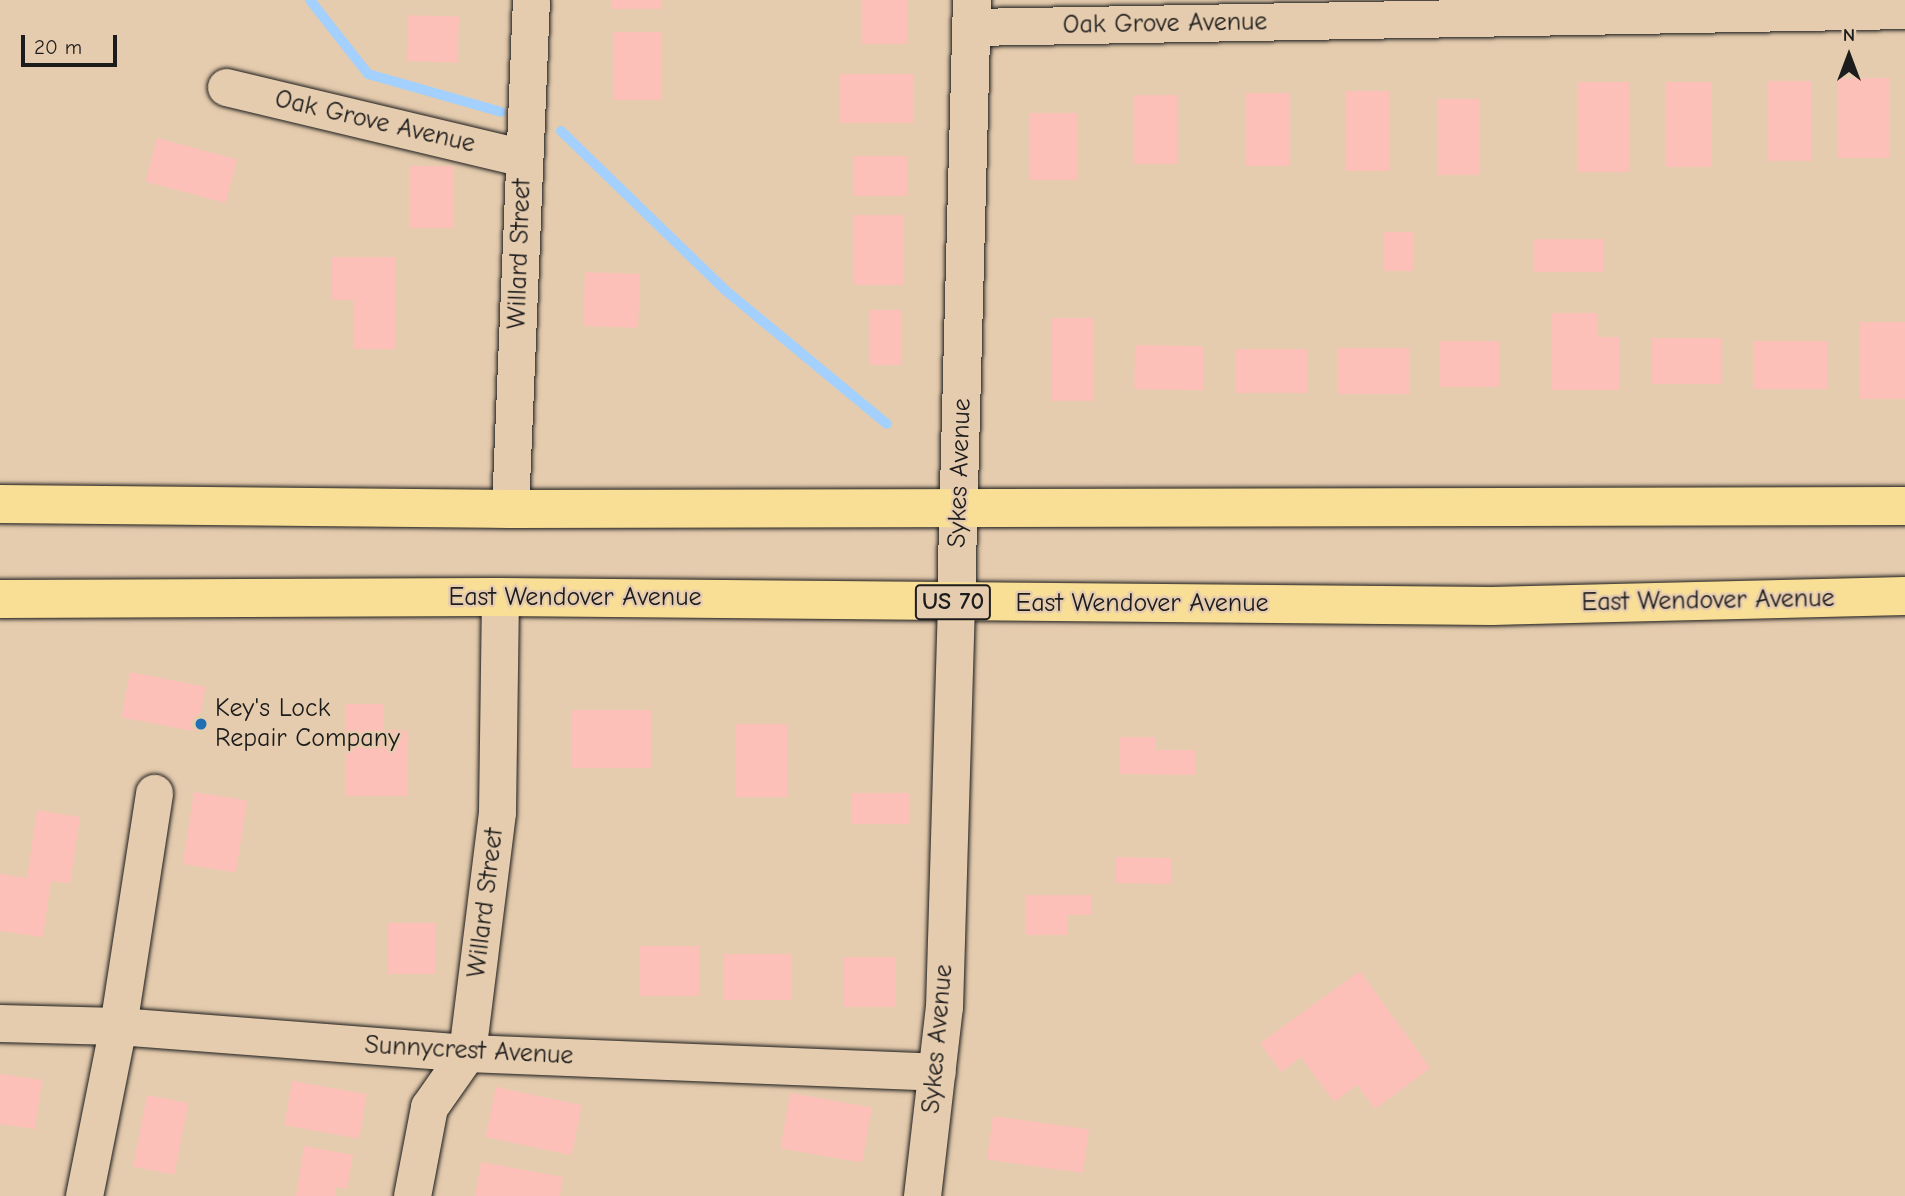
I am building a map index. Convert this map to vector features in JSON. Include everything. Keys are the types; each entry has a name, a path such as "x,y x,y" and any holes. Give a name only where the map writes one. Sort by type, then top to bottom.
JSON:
{"highway":[{"path":"0,504 179,502 510,509 1905,506"},
{"name":"East Wendover Avenue","path":"0,599 500,597 1492,606 1905,596"}],"street":[{"name":"Willard Street","path":"510,509 531,0"},
{"name":"Oak Grove Avenue","path":"972,14 1905,10"},
{"name":"Sykes Avenue","path":"922,1196 944,1007 972,14"},
{"name":"Oak Grove Avenue","path":"226,87 524,158"},
{"name":"Willard Street","path":"412,1196 429,1107 467,1053 497,813 500,597"},
{"path":"84,1196 118,1026 154,793"},
{"name":"Sunnycrest Avenue","path":"0,1023 118,1026 467,1053 937,1072"}],"building":[{"path":"611,0 662,0 662,9 611,9"},
{"path":"862,0 908,0 908,44 862,44"},
{"path":"408,15 459,17 457,63 406,61"},
{"path":"613,32 662,32 662,100 613,100"},
{"path":"839,74 914,74 914,123 839,123"},
{"path":"1838,78 1890,78 1890,158 1838,158"},
{"path":"1768,81 1812,81 1812,161 1768,161"},
{"path":"1577,82 1629,82 1629,172 1577,172"},
{"path":"1665,82 1712,82 1712,167 1665,167"},
{"path":"1346,91 1389,91 1389,171 1346,171"},
{"path":"1246,93 1290,93 1290,166 1246,166"},
{"path":"1134,95 1177,95 1177,164 1134,164"},
{"path":"1437,99 1479,99 1479,175 1437,175"},
{"path":"1029,113 1077,113 1077,180 1029,180"},
{"path":"157,138 237,159 226,203 145,181"},
{"path":"853,156 908,156 908,196 853,196"},
{"path":"409,166 454,166 454,228 409,228"},
{"path":"854,215 903,215 903,285 854,285"},
{"path":"1383,232 1413,232 1413,271 1383,271"},
{"path":"1533,239 1603,239 1603,272 1533,272"},
{"path":"332,257 395,257 395,349 354,349 354,300 332,300"},
{"path":"585,272 640,274 638,328 583,326"},
{"path":"869,310 901,310 901,365 869,365"},
{"path":"1551,313 1597,313 1597,337 1619,337 1619,390 1551,390"},
{"path":"1052,318 1094,318 1094,401 1052,401"},
{"path":"1859,322 1905,322 1905,399 1859,399"},
{"path":"1652,338 1721,338 1721,384 1652,384"},
{"path":"1440,341 1500,341 1500,387 1440,387"},
{"path":"1753,341 1827,341 1827,389 1753,389"},
{"path":"1135,345 1204,346 1203,390 1134,389"},
{"path":"1337,348 1410,348 1410,394 1337,394"},
{"path":"1235,349 1308,349 1308,393 1235,393"},
{"path":"130,672 206,687 197,732 121,717"},
{"path":"345,704 383,704 383,730 408,730 408,796 345,796"},
{"path":"571,710 652,710 652,768 571,768"},
{"path":"736,724 787,724 787,797 736,797"},
{"path":"1119,737 1156,737 1156,750 1195,750 1195,775 1119,774"},
{"path":"194,792 247,800 236,873 183,864"},
{"path":"851,793 910,793 910,824 851,824"},
{"path":"37,810 80,817 70,884 51,881 43,937 0,931 0,874 27,878"},
{"path":"1116,857 1172,858 1172,884 1116,883"},
{"path":"1025,895 1091,895 1091,915 1068,915 1068,935 1025,935"},
{"path":"388,923 436,923 436,974 388,974"},
{"path":"640,946 700,946 700,996 640,996"},
{"path":"723,954 791,954 791,1000 723,1000"},
{"path":"844,957 896,957 896,1007 844,1007"},
{"path":"1360,971 1430,1068 1375,1109 1357,1085 1334,1102 1301,1057 1281,1072 1260,1043"},
{"path":"0,1074 42,1080 35,1129 0,1124"},
{"path":"292,1081 367,1094 359,1139 284,1125"},
{"path":"496,1087 582,1105 571,1155 485,1137"},
{"path":"790,1093 872,1107 862,1163 780,1148"},
{"path":"147,1095 188,1103 174,1175 133,1167"},
{"path":"993,1116 1089,1129 1083,1173 987,1160"},
{"path":"304,1146 353,1155 347,1189 336,1187 335,1196 296,1196"},
{"path":"481,1162 563,1177 560,1196 475,1196"}],"waterway":[{"path":"310,0 368,74 501,112"},
{"path":"561,131 725,290 887,424"}],"place":[{"name":"Key's Lock Repair Company","path":"201,724"}]}
